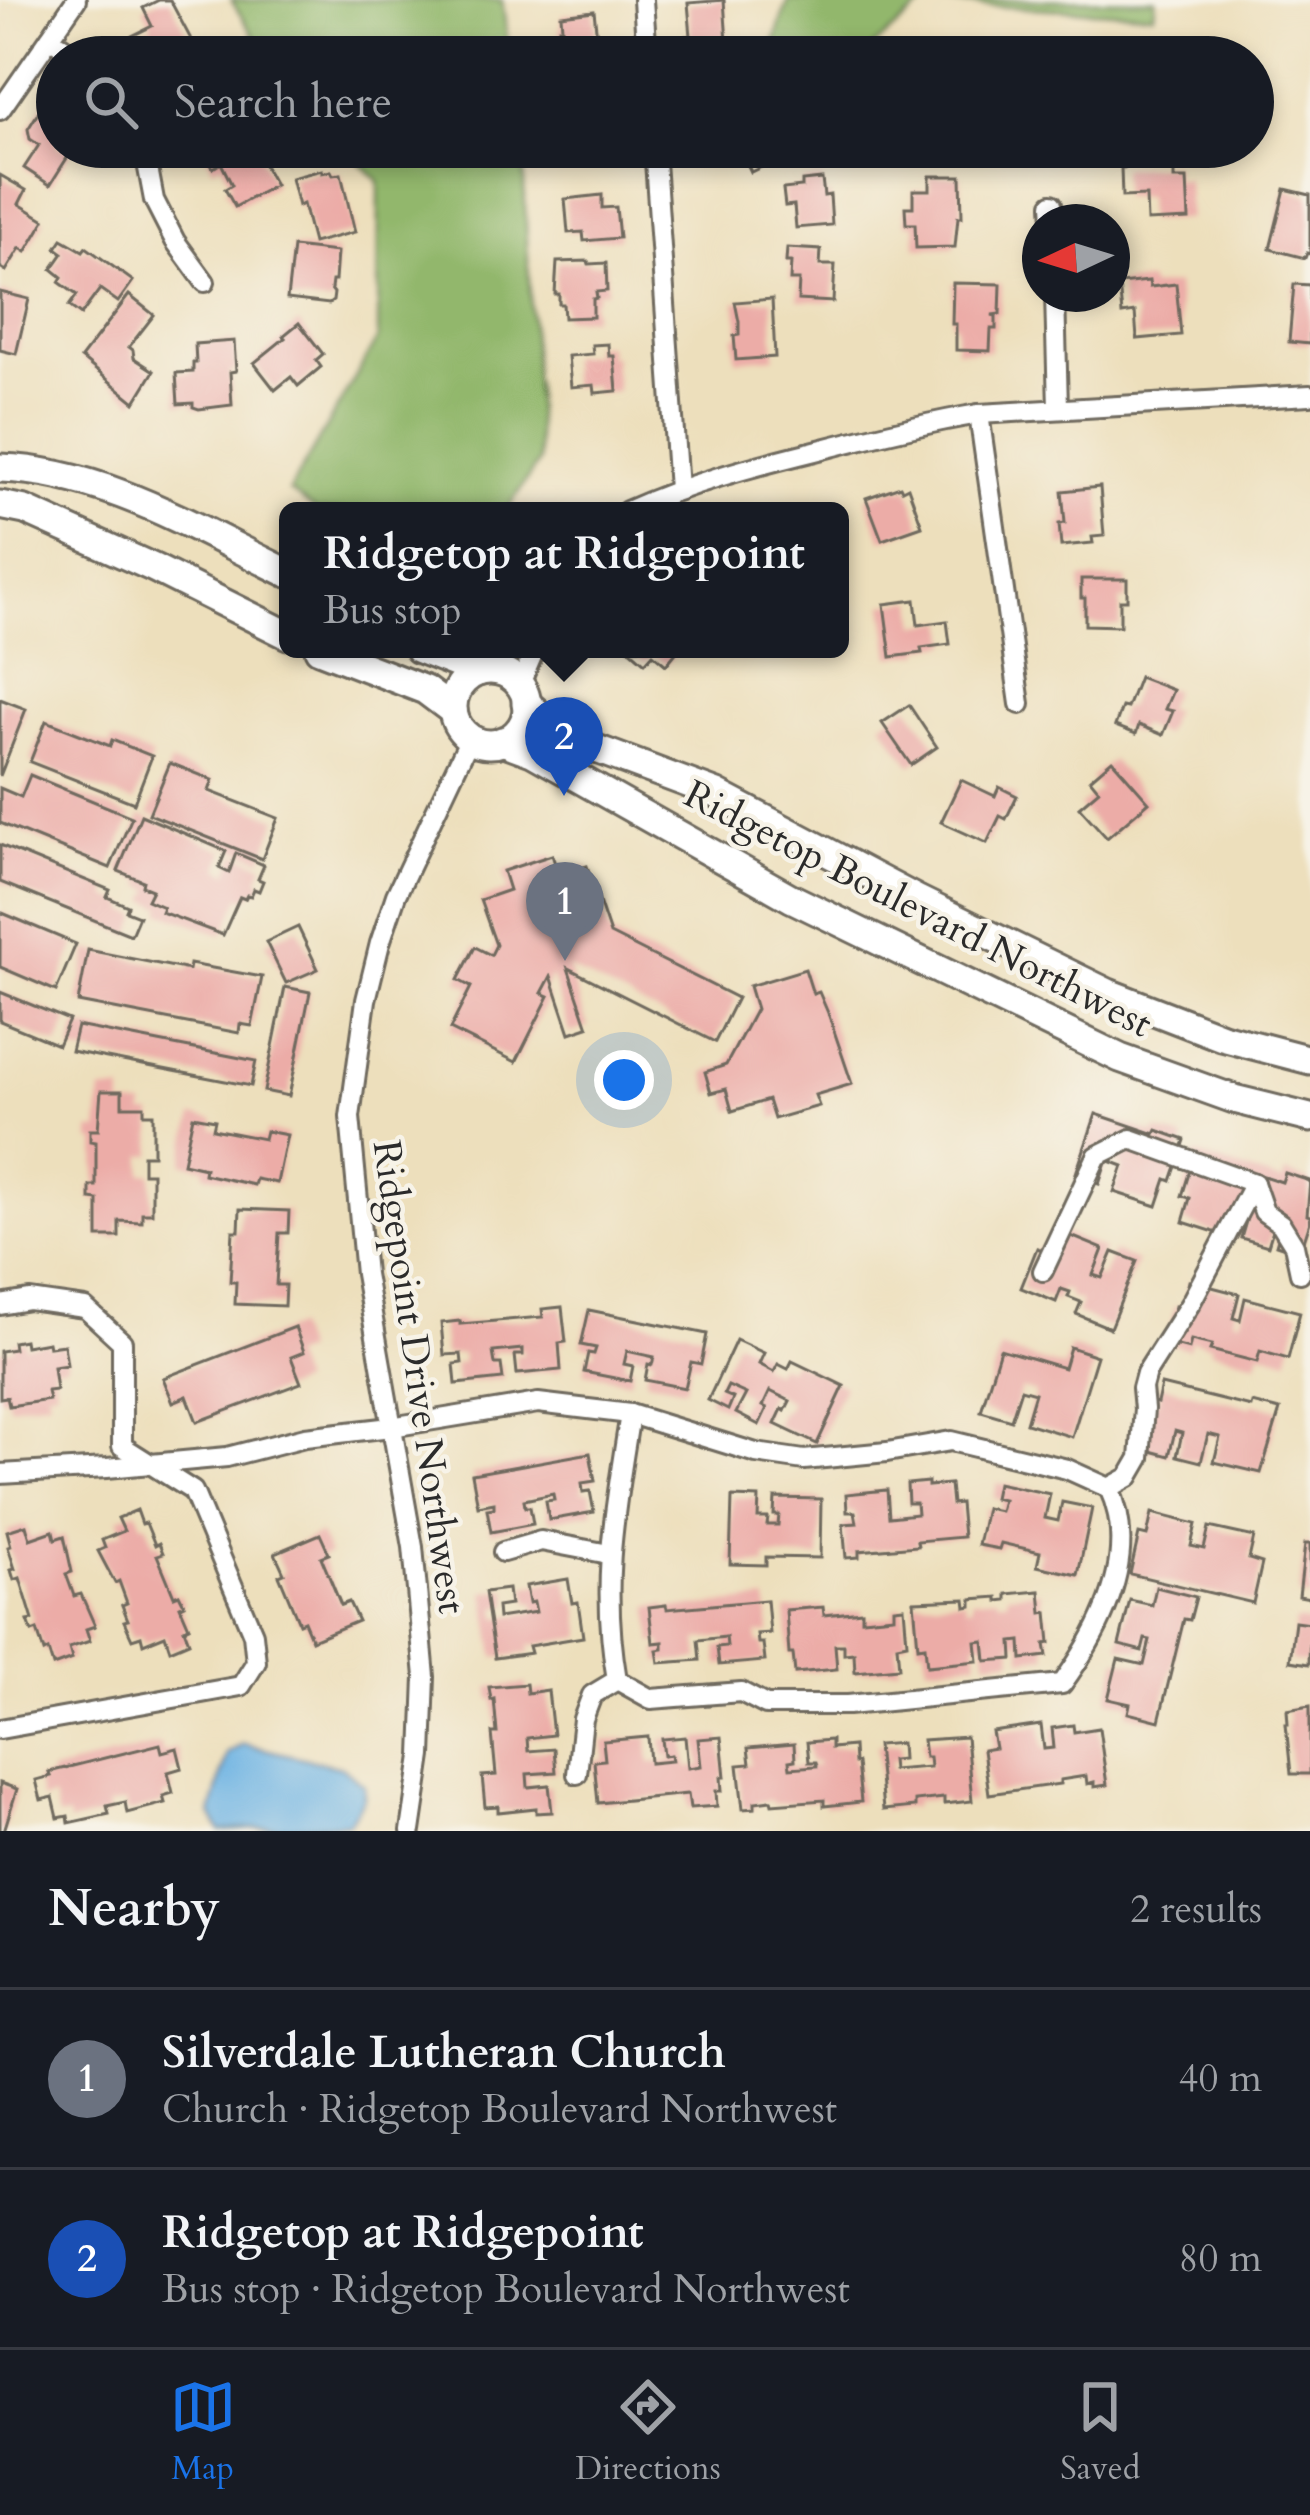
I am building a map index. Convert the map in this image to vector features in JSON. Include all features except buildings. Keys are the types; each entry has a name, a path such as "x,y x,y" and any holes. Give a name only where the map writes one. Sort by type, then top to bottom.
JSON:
{"main road":[{"path":"0,468 73,476 132,497 279,569"},
{"path":"0,505 25,510 154,568 279,630"},
{"path":"342,658 425,690 453,711"},
{"path":"448,658 490,663 523,694 524,721 517,732 502,741 482,743 460,730 454,696 490,663"},
{"name":"Ridgetop Boulevard Northwest","path":"523,694 567,738 717,794 1108,993 1222,1037 1310,1060"},
{"name":"Ridgetop Boulevard Northwest","path":"502,741 547,760 791,898 1120,1058 1234,1099 1310,1118"}],"street":[{"path":"51,36 76,0"},
{"path":"643,0 646,36"},
{"path":"0,110 36,58"},
{"path":"148,168 154,200 175,241 205,282"},
{"path":"655,168 678,489"},
{"path":"1055,312 1058,409"},
{"path":"648,502 678,489 907,428 979,414 1310,395"},
{"path":"979,414 1020,704"},
{"path":"523,694 533,658"},
{"name":"Ridgepoint Drive Northwest","path":"411,1831 422,1756 425,1677 413,1547 365,1274 350,1117 366,1000 380,943 396,895 470,738"},
{"path":"1043,1271 1097,1156 1131,1139 1254,1183"},
{"path":"1254,1183 1264,1212 1281,1224 1294,1245 1300,1273"},
{"path":"1109,1488 1129,1477 1140,1458 1146,1373 1190,1304 1254,1183"},
{"path":"0,1305 29,1300 85,1308 122,1342 122,1446 193,1491 253,1634 256,1662 242,1686 0,1729"},
{"path":"0,1474 227,1457 304,1437 538,1403 630,1414 756,1453 804,1460 951,1442 1067,1469 1109,1488 1119,1509 1118,1564 1107,1609 1062,1684 848,1705 766,1705 741,1692 651,1699 617,1679 609,1635 609,1554 630,1414"},
{"path":"502,1552 541,1541 609,1554"},
{"path":"577,1774 583,1719 592,1695 617,1679"}],"green space":[{"path":"231,0 502,0 507,36 254,36"},
{"path":"788,0 1156,0 1154,14 926,3 886,36 776,36"},
{"path":"366,168 523,168 539,461 512,502 304,502 289,491 378,338 379,181"}],"water":[{"path":"243,1744 341,1767 364,1785 364,1798 349,1823 220,1831 211,1814 227,1754"}],"place":[{"name":"Ridgetop at Ridgepoint","path":"564,796"},
{"name":"Silverdale Lutheran Church","path":"565,961"}]}
